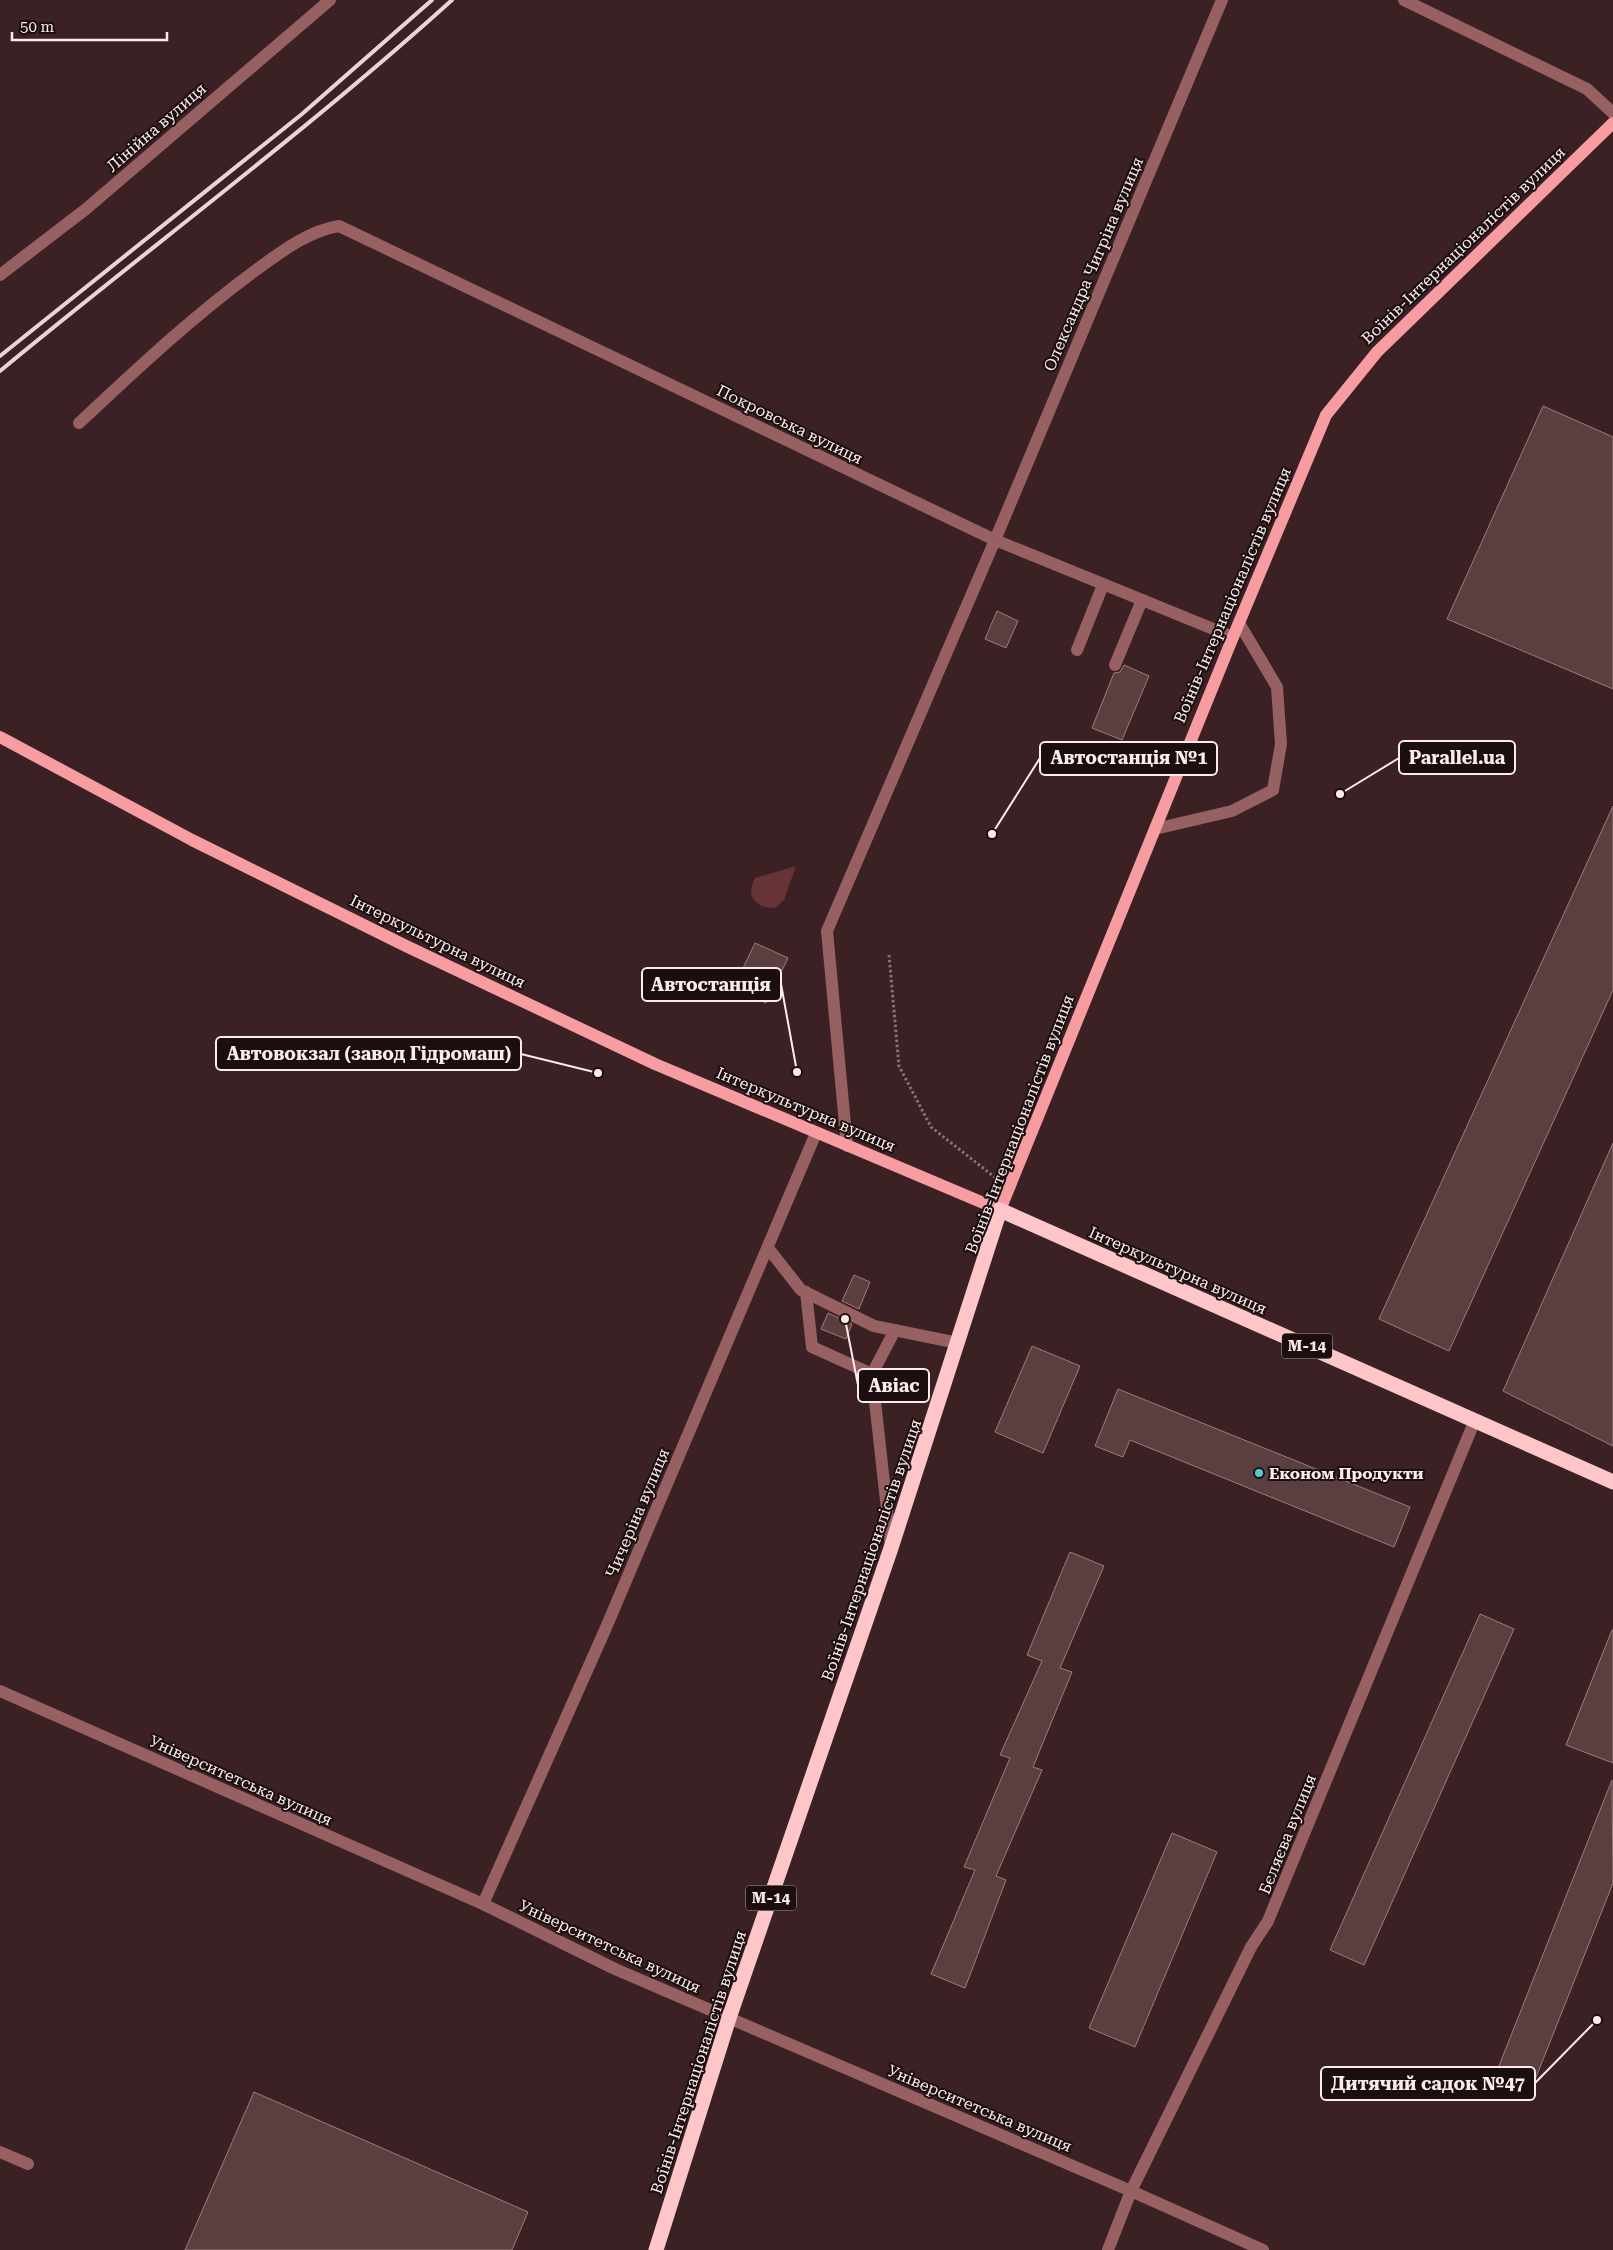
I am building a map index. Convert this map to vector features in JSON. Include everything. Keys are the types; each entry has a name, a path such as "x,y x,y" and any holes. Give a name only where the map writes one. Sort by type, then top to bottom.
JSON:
{"highway":[{"name":"Воїнів-Інтернаціоналістів вулиця","path":"656,2250 729,2018 892,1548 1000,1210"},
{"name":"Інтеркультурна вулиця","path":"1000,1210 1613,1482"}],"main road":[{"name":"Воїнів-Інтернаціоналістів вулиця","path":"1000,1210 1239,623 1326,415 1377,352 1613,123"},
{"name":"Інтеркультурна вулиця","path":"0,737 192,840 406,946 655,1064 1000,1210"}],"street":[{"name":"Лінійна вулиця","path":"0,276 86,209 330,0"},
{"name":"Олександра Чигріна вулиця","path":"847,1146 827,931 995,540 1222,0"},
{"path":"1404,0 1587,89 1613,113"},
{"name":"Покровська вулиця","path":"79,423 210,304 285,249 326,228 340,226 995,540 1233,638"},
{"path":"1077,650 1103,585"},
{"path":"1115,665 1142,600"},
{"path":"1155,829 1232,811 1273,790 1281,744 1277,687 1239,623"},
{"name":"Чичеріна вулиця","path":"483,1904 605,1630 816,1133"},
{"path":"768,1248 801,1290 874,1326 958,1343"},
{"path":"806,1292 812,1347 872,1374"},
{"path":"892,1548 872,1374 894,1330"},
{"name":"Бєляєва вулиця","path":"1108,2250 1131,2191 1251,1947 1268,1921 1475,1420"},
{"name":"Університетська вулиця","path":"0,1691 483,1904 615,1969 1131,2191 1263,2250"},
{"path":"0,2152 28,2164"}],"path":[{"path":"889,955 898,1066 931,1127 1009,1189"}],"shaded area":[{"path":"796,866 784,900 775,908 762,906 754,900 751,890 755,878"}],"building":[{"path":"1543,406 1613,437 1613,689 1447,619"},
{"path":"997,611 1018,621 1006,648 985,639"},
{"path":"1124,665 1149,676 1122,740 1092,728 1114,673 1120,672"},
{"path":"1613,806 1613,990 1449,1351 1379,1319"},
{"path":"755,943 788,958 766,1003 734,987"},
{"path":"1613,1143 1613,1446 1503,1391"},
{"path":"854,1275 870,1282 859,1309 842,1301"},
{"path":"828,1313 852,1324 846,1339 821,1329"},
{"path":"1032,1346 1080,1366 1043,1453 995,1432"},
{"path":"1118,1389 1410,1507 1394,1547 1130,1440 1123,1457 1095,1446"},
{"path":"1070,1552 1104,1566 1060,1668 1072,1672 1033,1767 1042,1770 996,1876 1006,1880 965,1988 931,1974 975,1870 964,1867 1010,1758 1000,1755 1042,1661 1027,1655"},
{"path":"1480,1614 1514,1629 1364,1965 1330,1950"},
{"path":"1613,1630 1613,1763 1566,1745"},
{"path":"1612,1780 1613,1883 1531,2090 1495,2076"},
{"path":"1172,1833 1217,1852 1135,2047 1089,2028"},
{"path":"254,2092 528,2212 512,2250 185,2250"}],"railway":[{"path":"0,356 302,114 432,0"},
{"path":"0,371 285,142 452,0"}],"place":[{"name":"Parallel.ua","path":"1340,794"},
{"name":"Автостанція №1","path":"992,834"},
{"name":"Автостанція","path":"797,1072"},
{"name":"Автовокзал (завод Гідромаш)","path":"598,1073"},
{"name":"Авіас","path":"845,1319"},
{"name":"Економ Продукти","path":"1259,1473"},
{"name":"Дитячий садок №47","path":"1597,2020"}]}
